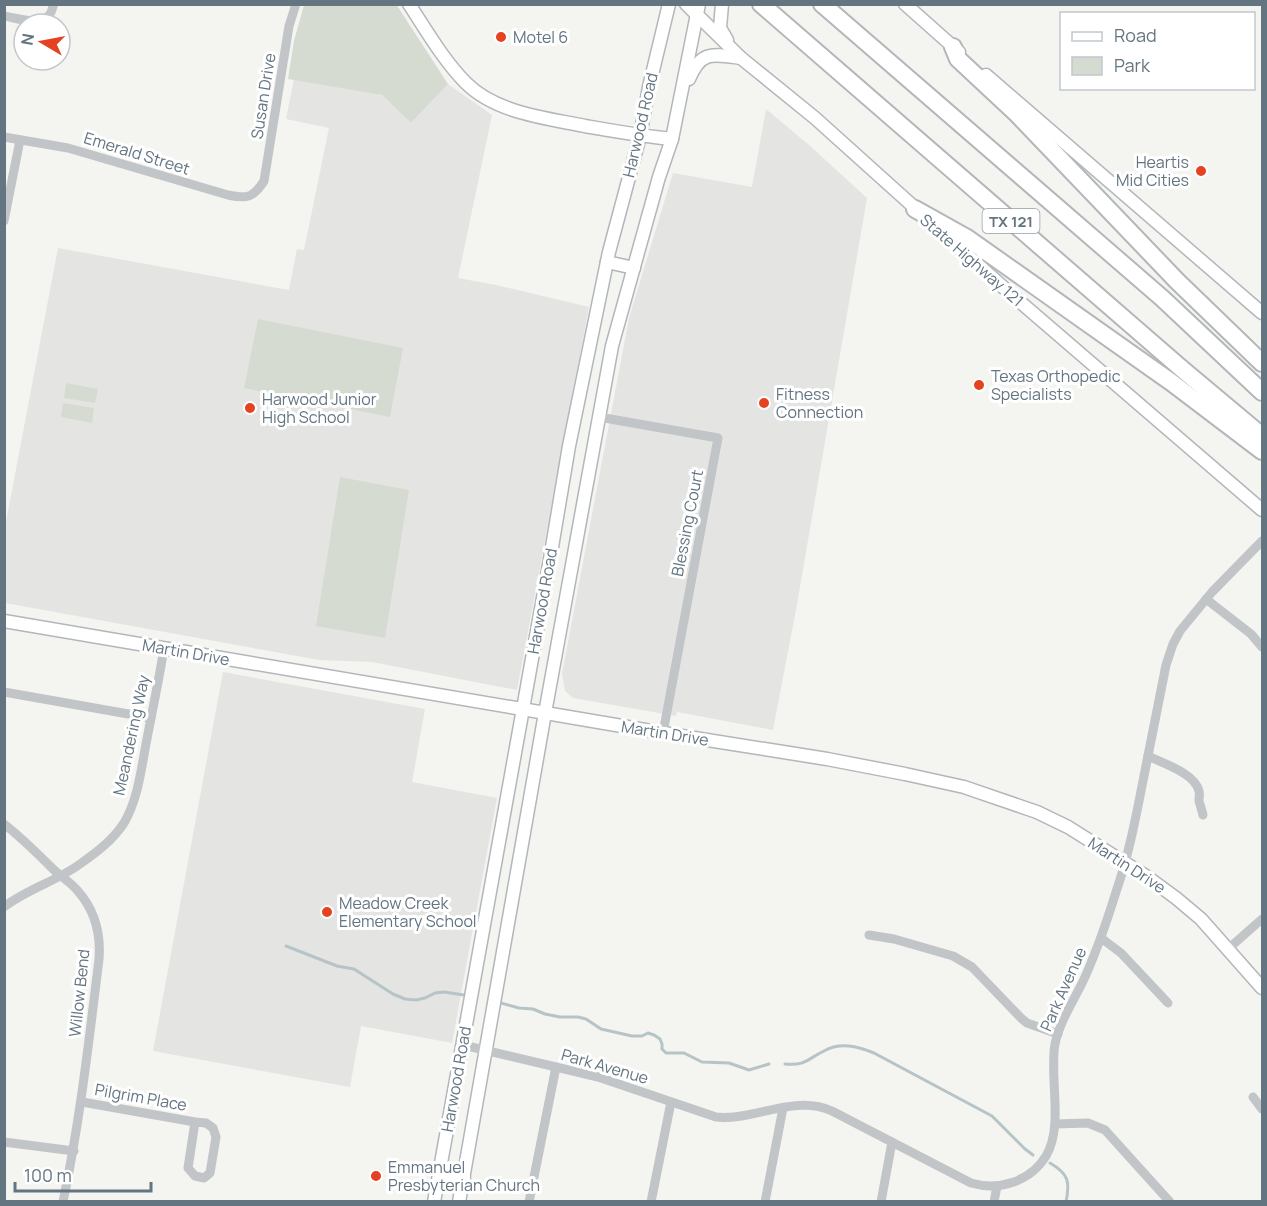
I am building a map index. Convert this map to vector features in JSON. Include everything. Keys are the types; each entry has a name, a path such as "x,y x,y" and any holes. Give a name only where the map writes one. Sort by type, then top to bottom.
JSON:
{"highway":[{"name":"TX 121","path":"760,4 1263,436"},
{"name":"TX 121","path":"822,4 1162,298 1263,392"},
{"path":"953,47 958,59 1017,114 1177,280 1263,363"},
{"path":"915,209 967,238 1171,382 1263,451"}],"main road":[{"path":"409,4 445,57 466,83 483,96 510,109 532,116 640,136 672,139"},
{"path":"658,4 663,28"},
{"name":"Harwood Road","path":"434,1202 576,412 607,261 640,136 669,4"},
{"name":"State Highway 121","path":"686,4 698,10 741,58 815,118 996,281 1263,510"},
{"path":"722,4 720,28 741,58"},
{"path":"905,4 1263,313"},
{"name":"Harwood Road","path":"459,1202 612,346 659,177 672,139 698,10"},
{"path":"682,95 694,66 704,58 717,54 741,58"},
{"path":"607,261 634,267"},
{"path":"576,412 599,417"},
{"path":"552,549 573,560"},
{"name":"Martin Drive","path":"4,621 834,761 964,787 1037,812 1068,827 1126,862 1162,887 1201,919 1263,988"},
{"path":"501,828 524,832"},
{"path":"439,1174 464,1178"}],"street":[{"path":"4,16 32,21 43,20 50,15 54,4"},
{"name":"Susan Drive","path":"258,190 264,181 289,26 296,4"},
{"name":"Emerald Street","path":"4,137 68,148 228,195 249,197 258,190"},
{"path":"4,221 20,140"},
{"name":"Blessing Court","path":"599,417 718,438 663,733"},
{"name":"Park Avenue","path":"463,1045 598,1077 708,1115 723,1118 810,1105 826,1108 963,1180 979,1186 997,1186 1018,1181 1027,1176 1041,1163 1053,1139 1054,1052 1058,1034 1101,938 1126,862 1166,665 1173,644 1180,631 1206,599 1263,541"},
{"path":"1206,599 1251,634 1263,647"},
{"name":"Meandering Way","path":"4,907 78,866 112,838 124,822 135,798 164,648"},
{"path":"4,692 151,718"},
{"path":"1148,756 1179,770 1190,778 1200,792 1199,801 1203,815"},
{"name":"Willow Bend","path":"4,824 78,890 94,917 99,935 99,959 82,1102 63,1202"},
{"path":"1228,949 1263,919"},
{"path":"869,935 894,939 953,956 972,967 1027,1023 1058,1034"},
{"path":"1101,938 1121,953 1168,1003"},
{"path":"529,1202 556,1067"},
{"path":"1253,1097 1263,1109"},
{"name":"Pilgrim Place","path":"82,1102 206,1123 213,1128 216,1137 210,1173 204,1178 195,1176 188,1168 195,1122"},
{"path":"651,1202 670,1102"},
{"path":"765,1202 783,1108"},
{"path":"1054,1124 1088,1122 1105,1130 1164,1200"},
{"path":"4,1142 74,1151"},
{"path":"881,1202 892,1142"},
{"path":"994,1202 997,1186"}],"shaded area":[{"name":"Harwood Junior High School","path":"294,79 382,95 411,123 448,84 492,115 458,278 589,307 517,690 372,662 319,660 5,603 5,527 58,248 289,290 297,249 304,250 329,128 286,119"},
{"path":"766,109 867,198 773,730 677,712 676,716 573,698 565,691 562,674 629,318 673,173 752,187"},
{"name":"Meadow Creek Elementary School","path":"223,672 425,709 412,782 497,798 452,1043 361,1026 350,1087 153,1051"}],"green space":[{"path":"396,4 448,84 411,123 382,95 288,79 294,41 304,5"},
{"path":"258,319 403,348 390,417 244,388"},
{"path":"66,383 98,389 95,403 64,398"},
{"path":"63,403 94,408 92,423 61,417"},
{"path":"340,477 409,490 385,638 316,626"}],"waterway":[{"path":"286,946 337,966 354,969 405,999 416,1000 444,992 464,995"},
{"path":"501,1003 560,1017 586,1019 601,1029 632,1036 642,1036 648,1033 660,1039 662,1049 666,1053 684,1053 702,1062 729,1063 749,1070 769,1064"},
{"path":"785,1064 802,1063 836,1047 849,1046 874,1053 992,1116 1033,1155"},
{"path":"1050,1163 1067,1179 1066,1202"}],"place":[{"name":"Motel 6","path":"501,37"},
{"name":"Heartis Mid Cities","path":"1201,171"},
{"name":"Texas Orthopedic Specialists","path":"979,385"},
{"name":"Fitness Connection","path":"764,403"},
{"name":"Harwood Junior High School","path":"250,408"},
{"name":"Meadow Creek Elementary School","path":"327,912"},
{"name":"Emmanuel Presbyterian Church","path":"376,1176"}]}
